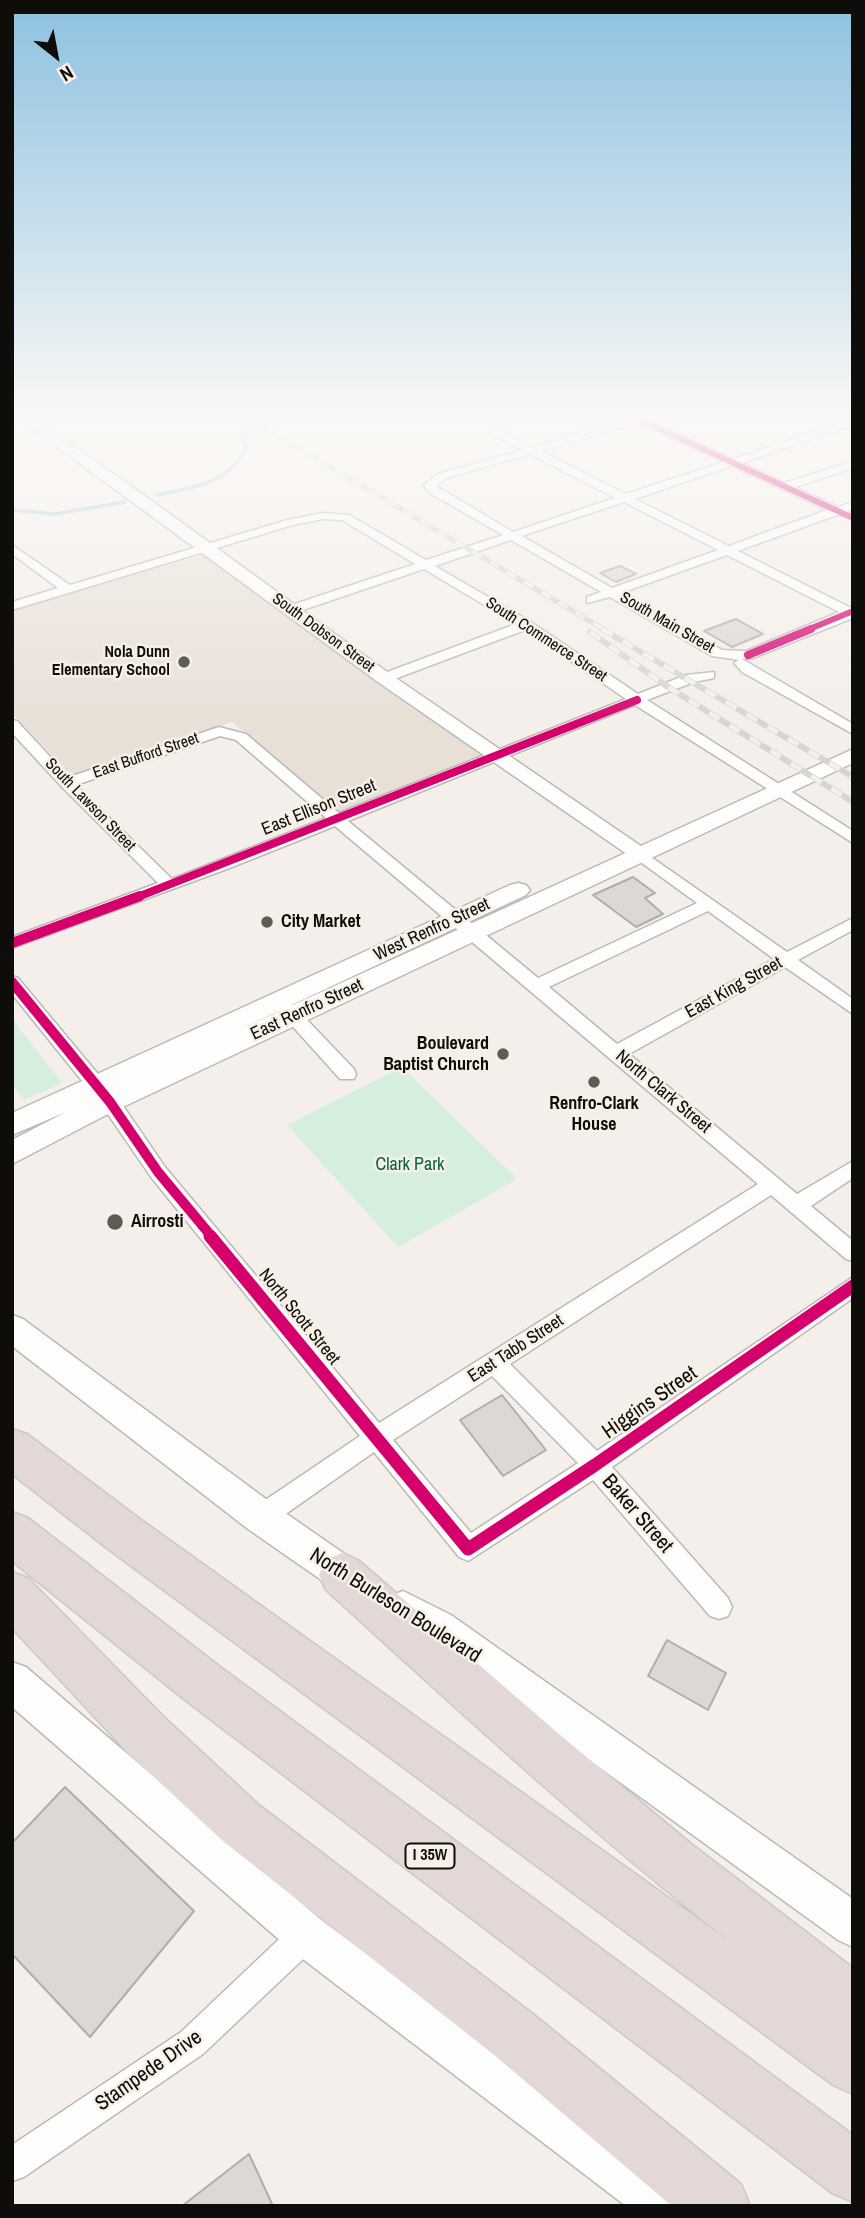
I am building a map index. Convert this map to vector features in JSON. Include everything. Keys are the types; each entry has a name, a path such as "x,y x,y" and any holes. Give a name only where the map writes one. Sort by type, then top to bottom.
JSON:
{"highway":[{"path":"12,1448 124,1534 853,2065"},
{"name":"I 35W","path":"12,1533 202,1683 853,2172"},
{"path":"342,1575 671,1863 853,2003"},
{"path":"12,1594 146,1735 241,1823 513,2034 719,2206"}],"main road":[{"path":"633,848 771,784 853,737"},
{"path":"771,784 843,760"},
{"name":"West Renfro Street","path":"12,1125 103,1094 633,848"},
{"path":"12,1153 103,1094"},
{"name":"North Burleson Boulevard","path":"12,1328 261,1517 342,1575 438,1628 853,1925"},
{"path":"12,1681 202,1842 306,1935 666,2206"}],"street":[{"name":"South Dobson Street","path":"172,523 384,678 633,848"},
{"name":"South Commerce Street","path":"209,549 289,523"},
{"name":"South Commerce Street","path":"358,523 526,625 637,700 853,838"},
{"name":"South Main Street","path":"489,523 713,650 721,667 749,671 853,730"},
{"path":"290,610 550,523"},
{"path":"674,523 851,613"},
{"path":"591,600 806,523"},
{"path":"12,548 69,590"},
{"path":"12,607 209,549"},
{"name":"East Ellison Street","path":"12,943 336,820 851,613"},
{"path":"384,678 526,625"},
{"name":"South Lawson Street","path":"12,724 66,783 169,885"},
{"name":"East Bufford Street","path":"66,783 219,731 241,737 336,820"},
{"name":"North Clark Street","path":"336,820 853,1253"},
{"path":"633,848 707,905 853,1008"},
{"path":"535,986 707,905"},
{"name":"East King Street","path":"615,1053 853,923"},
{"name":"North Scott Street","path":"12,982 103,1094 158,1172 468,1549"},
{"path":"286,1009 347,1074"},
{"path":"797,1205 853,1168"},
{"name":"East Tabb Street","path":"261,1517 376,1438 773,1184"},
{"name":"Higgins Street","path":"468,1549 595,1465 853,1286"},
{"name":"Baker Street","path":"494,1363 595,1465 719,1608"},
{"name":"Stampede Drive","path":"12,2165 192,2043 306,1935"}],"shaded area":[{"name":"Nola Dunn Elementary School","path":"207,554 485,754 339,813 232,722 72,776 12,713 12,610"}],"green space":[{"path":"13,1020 62,1083 24,1100 12,1084"},
{"name":"Clark Park","path":"402,1067 517,1179 398,1247 287,1125"}],"building":[{"path":"620,566 636,574 616,582 600,573"},
{"path":"736,619 763,634 732,647 704,631"},
{"path":"633,877 655,893 645,898 663,914 636,927 593,895"},
{"path":"502,1395 546,1450 503,1476 460,1420"},
{"path":"667,1640 726,1673 708,1710 648,1676"},
{"path":"65,1787 194,1911 90,2037 12,1954 12,1843"},
{"path":"249,2154 273,2206 182,2206"}],"railway":[{"path":"424,523 605,630"},
{"path":"602,629 853,777"},
{"path":"590,632 668,687 853,802"}],"cycle path":[{"path":"748,655 853,611"},
{"path":"12,943 221,866 637,700"},
{"path":"12,982 110,1102 158,1172 468,1549 595,1465 853,1286"}],"place":[{"name":"Nola Dunn Elementary School","path":"184,662"},
{"name":"City Market","path":"267,922"},
{"name":"Boulevard Baptist Church","path":"503,1054"},
{"name":"Renfro-Clark House","path":"594,1082"},
{"name":"Airrosti","path":"115,1222"}]}
